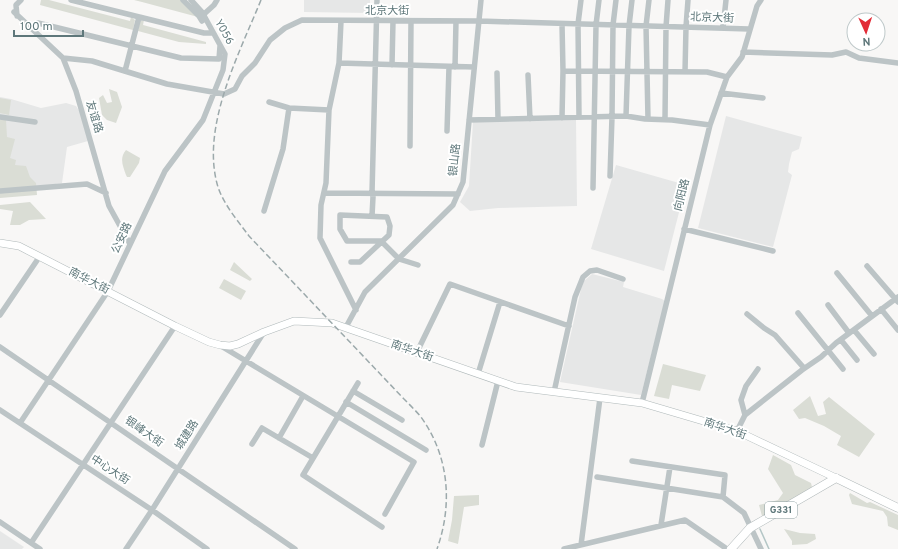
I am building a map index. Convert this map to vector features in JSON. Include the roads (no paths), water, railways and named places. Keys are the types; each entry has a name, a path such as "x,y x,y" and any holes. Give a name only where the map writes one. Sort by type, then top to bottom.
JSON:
{"highway":[{"name":"南华大街","path":"836,478 846,480 898,504"},
{"name":"南华大街","path":"836,478 898,508"},
{"name":"G331","path":"731,549 750,528 836,478"}],"main road":[{"name":"南华大街","path":"0,243 19,246 209,342 230,346 238,344 294,320 332,322 516,387 642,403 737,431 836,478"}],"street":[{"path":"71,0 204,33 211,33"},
{"path":"183,0 199,16 211,33"},
{"name":"Y056","path":"191,0 203,15 211,33 224,54"},
{"path":"203,15 214,5 217,0"},
{"path":"372,216 375,64 378,0"},
{"name":"银山路","path":"346,327 365,292 453,205 464,182 481,0"},
{"path":"579,117 578,24 581,0"},
{"path":"593,188 596,25 599,0"},
{"path":"610,176 612,117 612,25 616,0"},
{"path":"626,116 629,26 632,0"},
{"path":"648,119 646,26 649,0"},
{"path":"665,120 666,27 668,0"},
{"path":"685,72 688,0"},
{"path":"724,28 726,0"},
{"name":"向阳路","path":"642,403 710,125 727,77 742,57 757,6 762,0"},
{"name":"友谊路","path":"19,1 16,5 15,14 63,58 76,91 109,206 130,244"},
{"path":"125,71 139,17"},
{"name":"北京大街","path":"63,58 92,61 167,84 224,94 235,89 242,76 255,63 270,40 285,28 302,20 479,21 749,29"},
{"path":"341,21 339,63 329,110 326,182 321,205 320,238 356,310"},
{"path":"392,65 393,21"},
{"path":"410,146 411,21"},
{"path":"447,131 456,21"},
{"path":"38,22 181,58 219,59 220,46"},
{"path":"562,24 562,118"},
{"path":"743,52 832,55 846,52 860,58 898,64"},
{"name":"公安路","path":"20,423 108,291 165,171 204,120 223,70 224,54"},
{"path":"339,63 474,67"},
{"path":"563,71 612,70 708,72 727,77"},
{"path":"497,73 498,119"},
{"path":"528,75 530,119"},
{"path":"721,93 763,98"},
{"path":"269,102 289,108 329,110"},
{"path":"264,211 283,149 289,108"},
{"path":"469,120 626,116 710,125"},
{"path":"0,117 35,122"},
{"path":"0,191 87,184 106,193"},
{"path":"324,193 458,194"},
{"path":"351,262 360,262 382,242 389,235 390,226 387,217 340,215 340,229 347,241 382,242 399,259 418,265"},
{"path":"684,229 774,252"},
{"path":"0,315 40,256"},
{"path":"737,431 745,416 804,368 881,309 897,299 867,266"},
{"path":"554,392 576,297 583,277 590,271 597,270 623,279"},
{"path":"837,273 872,316"},
{"path":"417,352 450,284 569,326"},
{"path":"478,374 500,302"},
{"path":"828,305 851,332 874,354"},
{"path":"881,309 898,330"},
{"path":"798,313 843,369"},
{"path":"746,314 774,334 804,368"},
{"path":"31,543 175,326"},
{"name":"城建路","path":"126,549 264,332"},
{"path":"841,340 857,360"},
{"path":"220,345 414,462 385,514"},
{"name":"银峰大街","path":"0,347 112,422 295,549"},
{"path":"745,416 741,400 746,386 758,369"},
{"path":"482,446 498,381"},
{"path":"358,383 303,475 382,527"},
{"path":"353,391 402,420"},
{"path":"279,438 303,396"},
{"path":"581,545 600,398"},
{"path":"346,402 426,450"},
{"name":"中心大街","path":"0,410 84,464 207,549"},
{"path":"252,444 262,428 313,458"},
{"path":"632,460 725,475 723,497"},
{"path":"661,525 670,466"},
{"path":"597,477 723,497 744,513 761,549"},
{"path":"565,549 685,520 727,549"},
{"path":"0,522 40,549"}],"waterway":[{"path":"760,529 769,549"}],"railway":[{"path":"261,0 233,67 224,92 218,116 214,140 214,164 218,187 236,219 249,236 421,417 438,448 446,481 445,515 437,549"}]}
